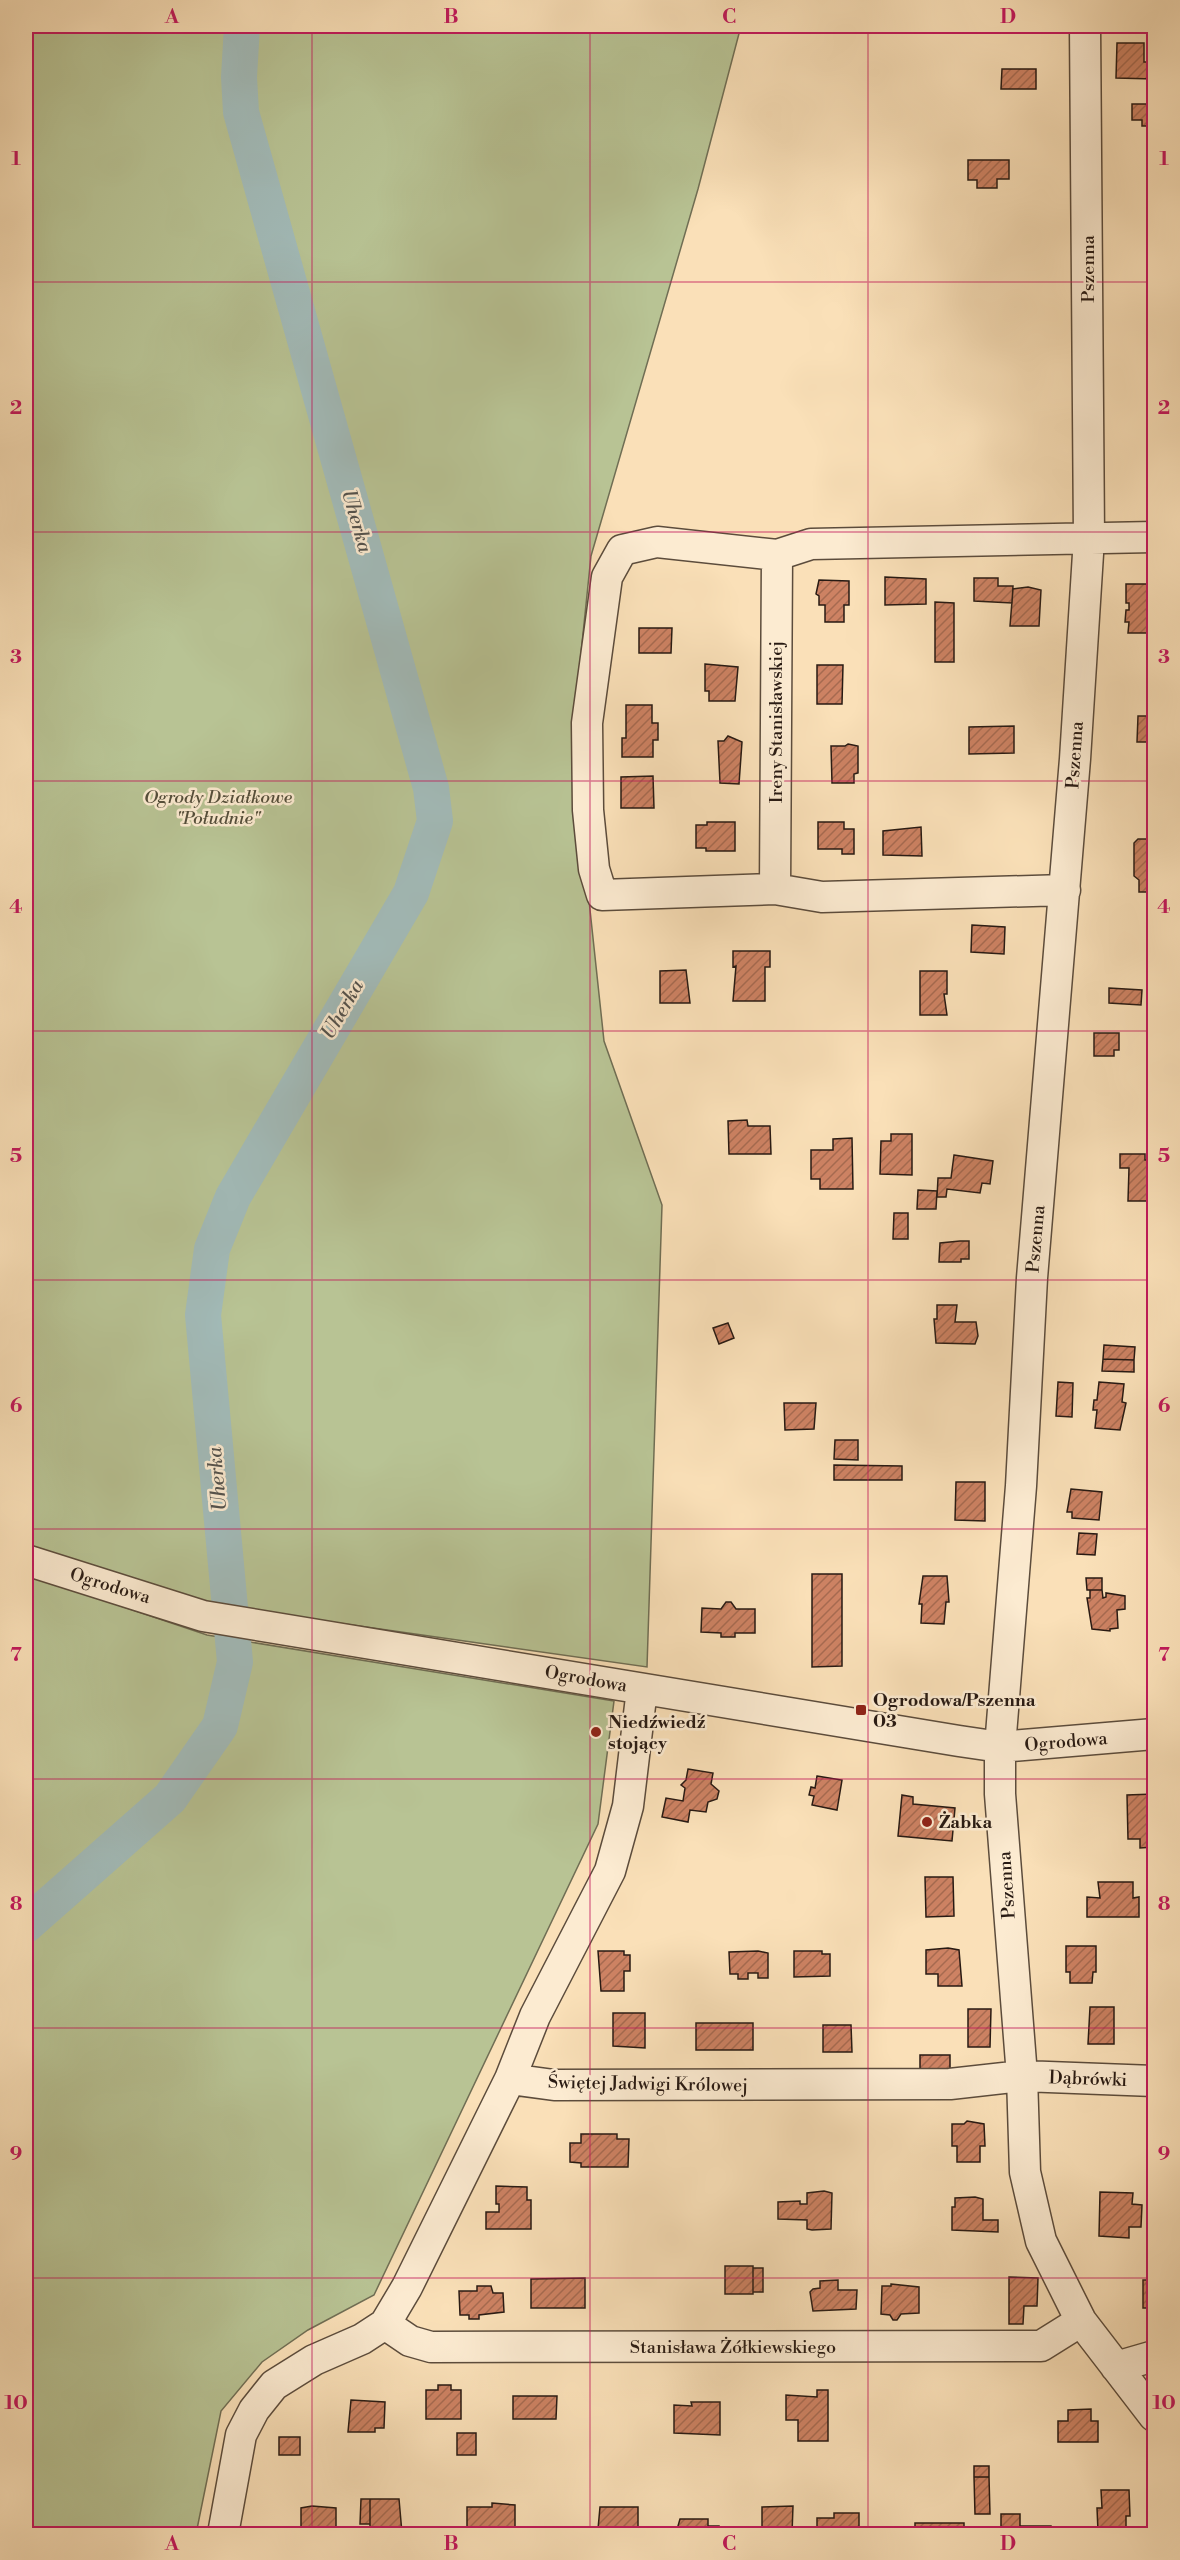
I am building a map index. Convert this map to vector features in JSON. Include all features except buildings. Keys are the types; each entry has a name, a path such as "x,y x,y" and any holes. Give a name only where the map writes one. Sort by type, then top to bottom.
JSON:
{"street":[{"name":"Pszenna","path":"1085,26 1089,538 1065,890 1032,1278 1021,1486 1000,1747 1000,1794 1022,2076 1025,2172 1041,2241 1081,2321 1155,2416"},
{"path":"1065,890 822,897 775,889 602,896 594,869 588,810 587,723 606,577 622,550 657,542 777,555 812,544 1155,537"},
{"name":"Ireny Stanisławskiej","path":"775,889 777,555"},
{"name":"Ogrodowa","path":"26,1560 203,1616 1000,1747 1155,1734"},
{"path":"223,2535 242,2435 254,2410 274,2385 314,2360 362,2340 385,2324 407,2287 510,2079 535,2016 603,1887 616,1854 628,1806 642,1689"},
{"name":"Świętej Jadwigi Królowej","path":"510,2079 554,2085 950,2084 1022,2076"},
{"name":"Dąbrówki","path":"1022,2076 1155,2081"},
{"name":"Stanisława Żółkiewskiego","path":"385,2324 410,2341 431,2347 1041,2346 1081,2321"},
{"path":"1116,2367 1155,2356"}],"green space":[{"name":"Ogrody Działkowe \"Południe\"","path":"26,26 741,26 698,189 591,556 572,741 604,1041 662,1205 647,1667 218,1606 26,1547"},
{"path":"26,1574 207,1635 614,1701 598,1824 374,2295 308,2330 262,2362 221,2411 196,2534 26,2534"}],"waterway":[{"name":"Uherka","path":"26,1925 170,1798 220,1726 235,1662 203,1315 212,1249 233,1197 411,893 435,821 431,788 241,112 239,77 242,26"}],"place":[{"name":"Ogrodowa/Pszenna 03","path":"861,1710"},
{"name":"Niedźwiedź stojący","path":"596,1732"},
{"name":"Żabka","path":"927,1822"}]}
